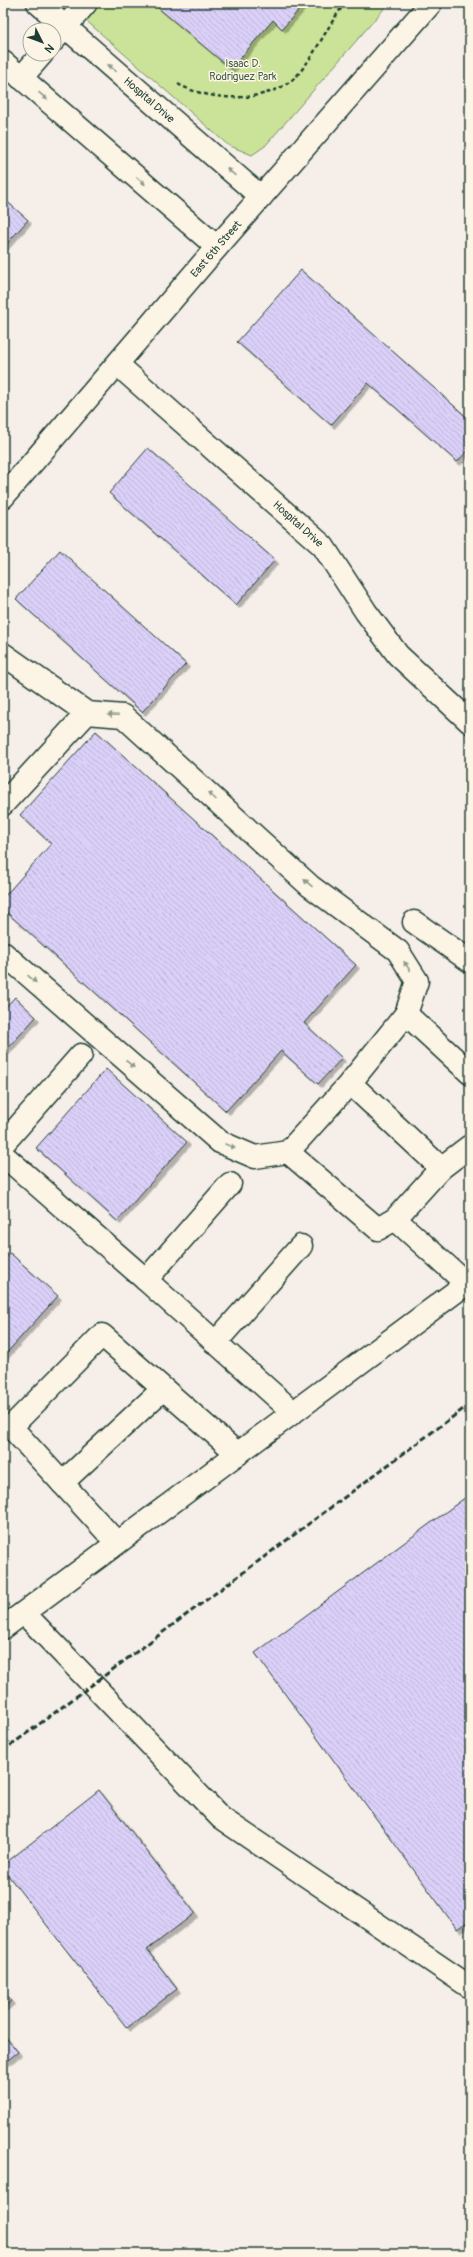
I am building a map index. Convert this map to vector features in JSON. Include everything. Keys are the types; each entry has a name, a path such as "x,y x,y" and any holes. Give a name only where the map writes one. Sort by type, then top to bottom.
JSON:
{"street":[{"name":"Hospital Drive","path":"38,3 51,22"},
{"path":"62,32 86,3"},
{"name":"East 6th Street","path":"3,497 118,365 217,246 431,3"},
{"name":"Hospital Drive","path":"62,36 261,197"},
{"path":"3,62 217,246"},
{"path":"22,78 35,62"},
{"name":"Hospital Drive","path":"118,365 323,546 366,612 398,655 470,722"},
{"path":"3,654 87,714 123,716 310,886 398,951 417,981 406,1014 350,1083 288,1152 255,1157 220,1142 3,953"},
{"path":"6,795 87,714"},
{"path":"414,922 470,961"},
{"path":"406,1014 470,1073"},
{"path":"3,1144 82,1055"},
{"path":"350,1083 440,1168"},
{"path":"288,1152 378,1229 395,1219 440,1168 470,1146"},
{"path":"3,1155 146,1280 293,1412"},
{"path":"146,1280 230,1184"},
{"path":"3,1628 468,1283 395,1219"},
{"path":"215,1342 301,1246"},
{"path":"117,1543 7,1423 102,1335 238,1454"},
{"path":"62,1483 163,1389"},
{"path":"24,1613 221,1818 470,1987"}],"path":[{"path":"173,80 200,94 233,97 262,94 284,86 300,72 332,20 345,3"}],"green space":[{"name":"Isaac D. Rodriguez Park","path":"66,3 389,3 265,146 252,155 228,145"}],"building":[{"path":"160,3 305,3 282,29 273,20 231,69 157,7"},
{"path":"3,198 28,220 3,248"},
{"path":"301,270 470,420 470,448 457,462 368,383 331,425 237,342"},
{"path":"148,448 275,560 236,605 109,493"},
{"path":"60,550 186,664 142,712 16,599"},
{"path":"96,731 356,965 304,1023 342,1058 318,1084 281,1051 226,1111 3,909 3,898 51,844 20,815"},
{"path":"15,997 36,1017 3,1054 3,1010"},
{"path":"106,1069 187,1142 117,1221 36,1148"},
{"path":"10,1253 58,1296 3,1357 3,1261"},
{"path":"470,1494 470,1920 457,1929 255,1653"},
{"path":"99,1790 195,1913 147,1950 177,1989 127,2028 3,1869 3,1865"},
{"path":"3,1991 11,2001 3,2008"},
{"path":"3,2034 18,2052 3,2064"}],"railway":[{"path":"3,1751 470,1404"}]}
